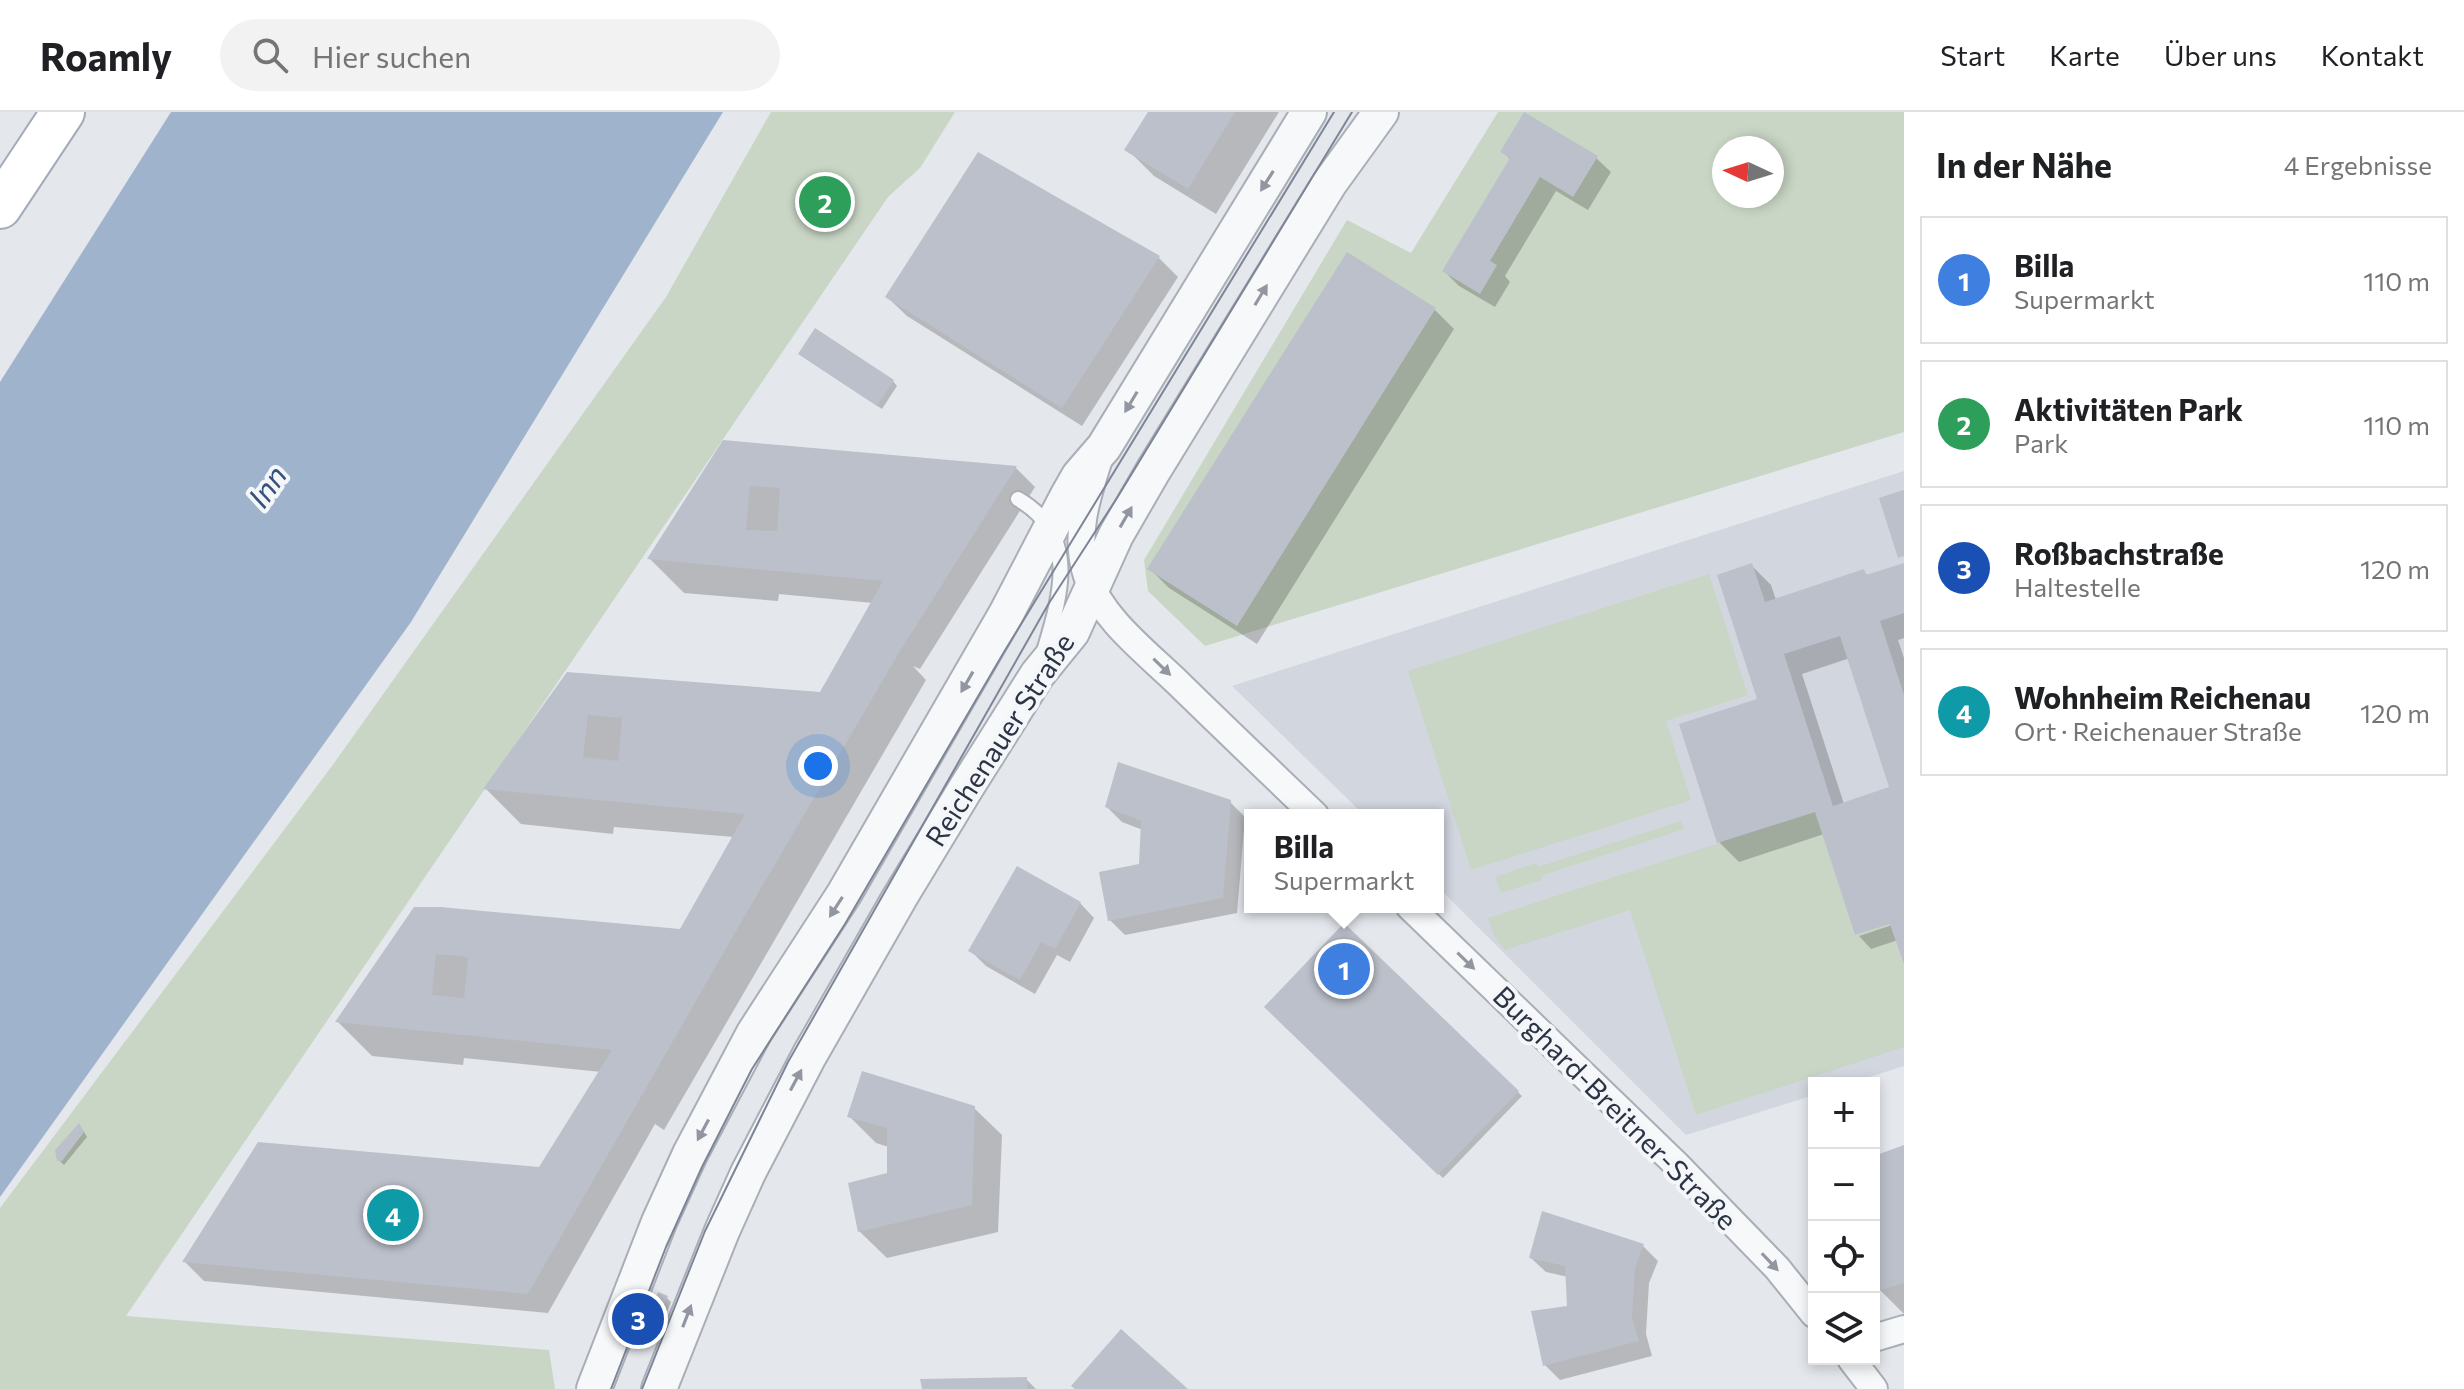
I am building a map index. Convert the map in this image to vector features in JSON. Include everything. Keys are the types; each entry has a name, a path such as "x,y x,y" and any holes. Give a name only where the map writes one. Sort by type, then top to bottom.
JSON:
{"main road":[{"path":"0,207 63,112"}],"street":[{"name":"Reichenauer Straße","path":"594,1389 637,1277 690,1154 754,1033 844,894 1006,614 1079,476 1104,447 1309,112"},
{"name":"Reichenauer Straße","path":"659,1389 722,1231 785,1101 900,897 1037,675 1072,632 1116,535 1153,471 1329,184 1381,112"},
{"path":"1104,447 1088,493 1081,527 1082,552 1092,588 1125,631 1309,809"},
{"path":"1072,632 1098,627 1125,631"},
{"name":"Burghard-Breitner-Straße","path":"1416,913 1676,1164 1777,1268 1808,1307"},
{"path":"1880,1336 1904,1329"},
{"path":"1856,1365 1874,1389"}],"lane":[{"path":"1018,499 1043,516 1059,550 1060,574 1055,611 1037,675"}],"shaded area":[{"path":"1904,471 1904,1066 1870,1077 1808,1077 1808,1097 1686,1135 1444,893 1444,809 1358,809 1232,686"}],"green space":[{"path":"771,112 955,112 920,168 888,197 126,1316 549,1350 555,1389 0,1389 0,1208 332,766 666,297"},
{"path":"1498,112 1904,112 1904,432 1205,646 1148,591 1144,560 1347,220 1411,253"},
{"path":"1709,574 1748,695 1666,721 1691,800 1471,870 1408,671"},
{"path":"1815,812 1855,935 1890,924 1904,967 1904,1047 1696,1115 1630,910 1505,950 1494,936 1488,918"},
{"path":"1681,821 1684,829 1541,876 1542,880 1501,893 1495,877 1536,863 1538,867"}],"water":[{"name":"Inn","path":"171,112 723,112 411,622 0,1197 0,382"}],"building":[{"path":"1148,112 1235,112 1188,189 1124,150"},
{"path":"1524,112 1598,156 1573,197 1540,177 1490,261 1497,265 1480,294 1442,271 1510,158 1500,152"},
{"path":"978,152 1160,256 1062,408 885,297"},
{"path":"1347,252 1436,308 1237,626 1147,569"},
{"path":"815,328 894,380 877,406 798,354"},
{"path":"723,440 1017,466 900,651 528,1294 182,1262 258,1142 539,1167 612,1050 335,1022 414,907 680,929 745,814 483,789 567,672 820,692 883,581 647,559","holes":["750,486 780,488 777,531 746,530","588,715 622,718 618,761 583,757","436,954 468,957 464,998 432,995"]},
{"path":"1904,490 1904,556 1898,558 1879,498"},
{"path":"1752,563 1765,602 1864,569 1866,575 1904,563 1904,613 1880,621 1904,695 1904,965 1890,924 1855,935 1815,812 1717,843 1679,724 1757,699 1717,575","holes":["1840,636 1889,787 1833,806 1784,654"]},
{"path":"1118,762 1231,800 1223,898 1108,921 1099,872 1139,864 1141,821 1105,807"},
{"path":"1017,866 1081,902 1055,949 1041,942 1020,980 968,951"},
{"path":"1344,923 1519,1091 1438,1175 1264,1007"},
{"path":"862,1071 975,1106 972,1205 858,1232 848,1183 887,1173 887,1128 847,1117"},
{"path":"79,1123 84,1132 62,1161 57,1161 55,1150"},
{"path":"1904,1145 1904,1283 1880,1290 1880,1221 1880,1154"},
{"path":"1542,1211 1644,1244 1635,1268 1632,1318 1639,1341 1543,1366 1531,1311 1567,1306 1565,1266 1529,1258"},
{"path":"658,1292 668,1296 657,1324 647,1320"},
{"path":"1121,1329 1188,1389 1075,1389 1071,1386"},
{"path":"1027,1377 1027,1389 922,1389 920,1379"}],"tram line":[{"path":"611,1389 666,1247 752,1069 845,924 1004,652 1334,112"},
{"path":"642,1389 705,1231 788,1062 1049,603 1117,498 1352,112"}],"place":[{"name":"Aktivitäten Park","path":"825,202"},
{"name":"Billa","path":"1344,969"},
{"name":"Wohnheim Reichenau","path":"393,1215"},
{"name":"Roßbachstraße","path":"638,1319"}]}
